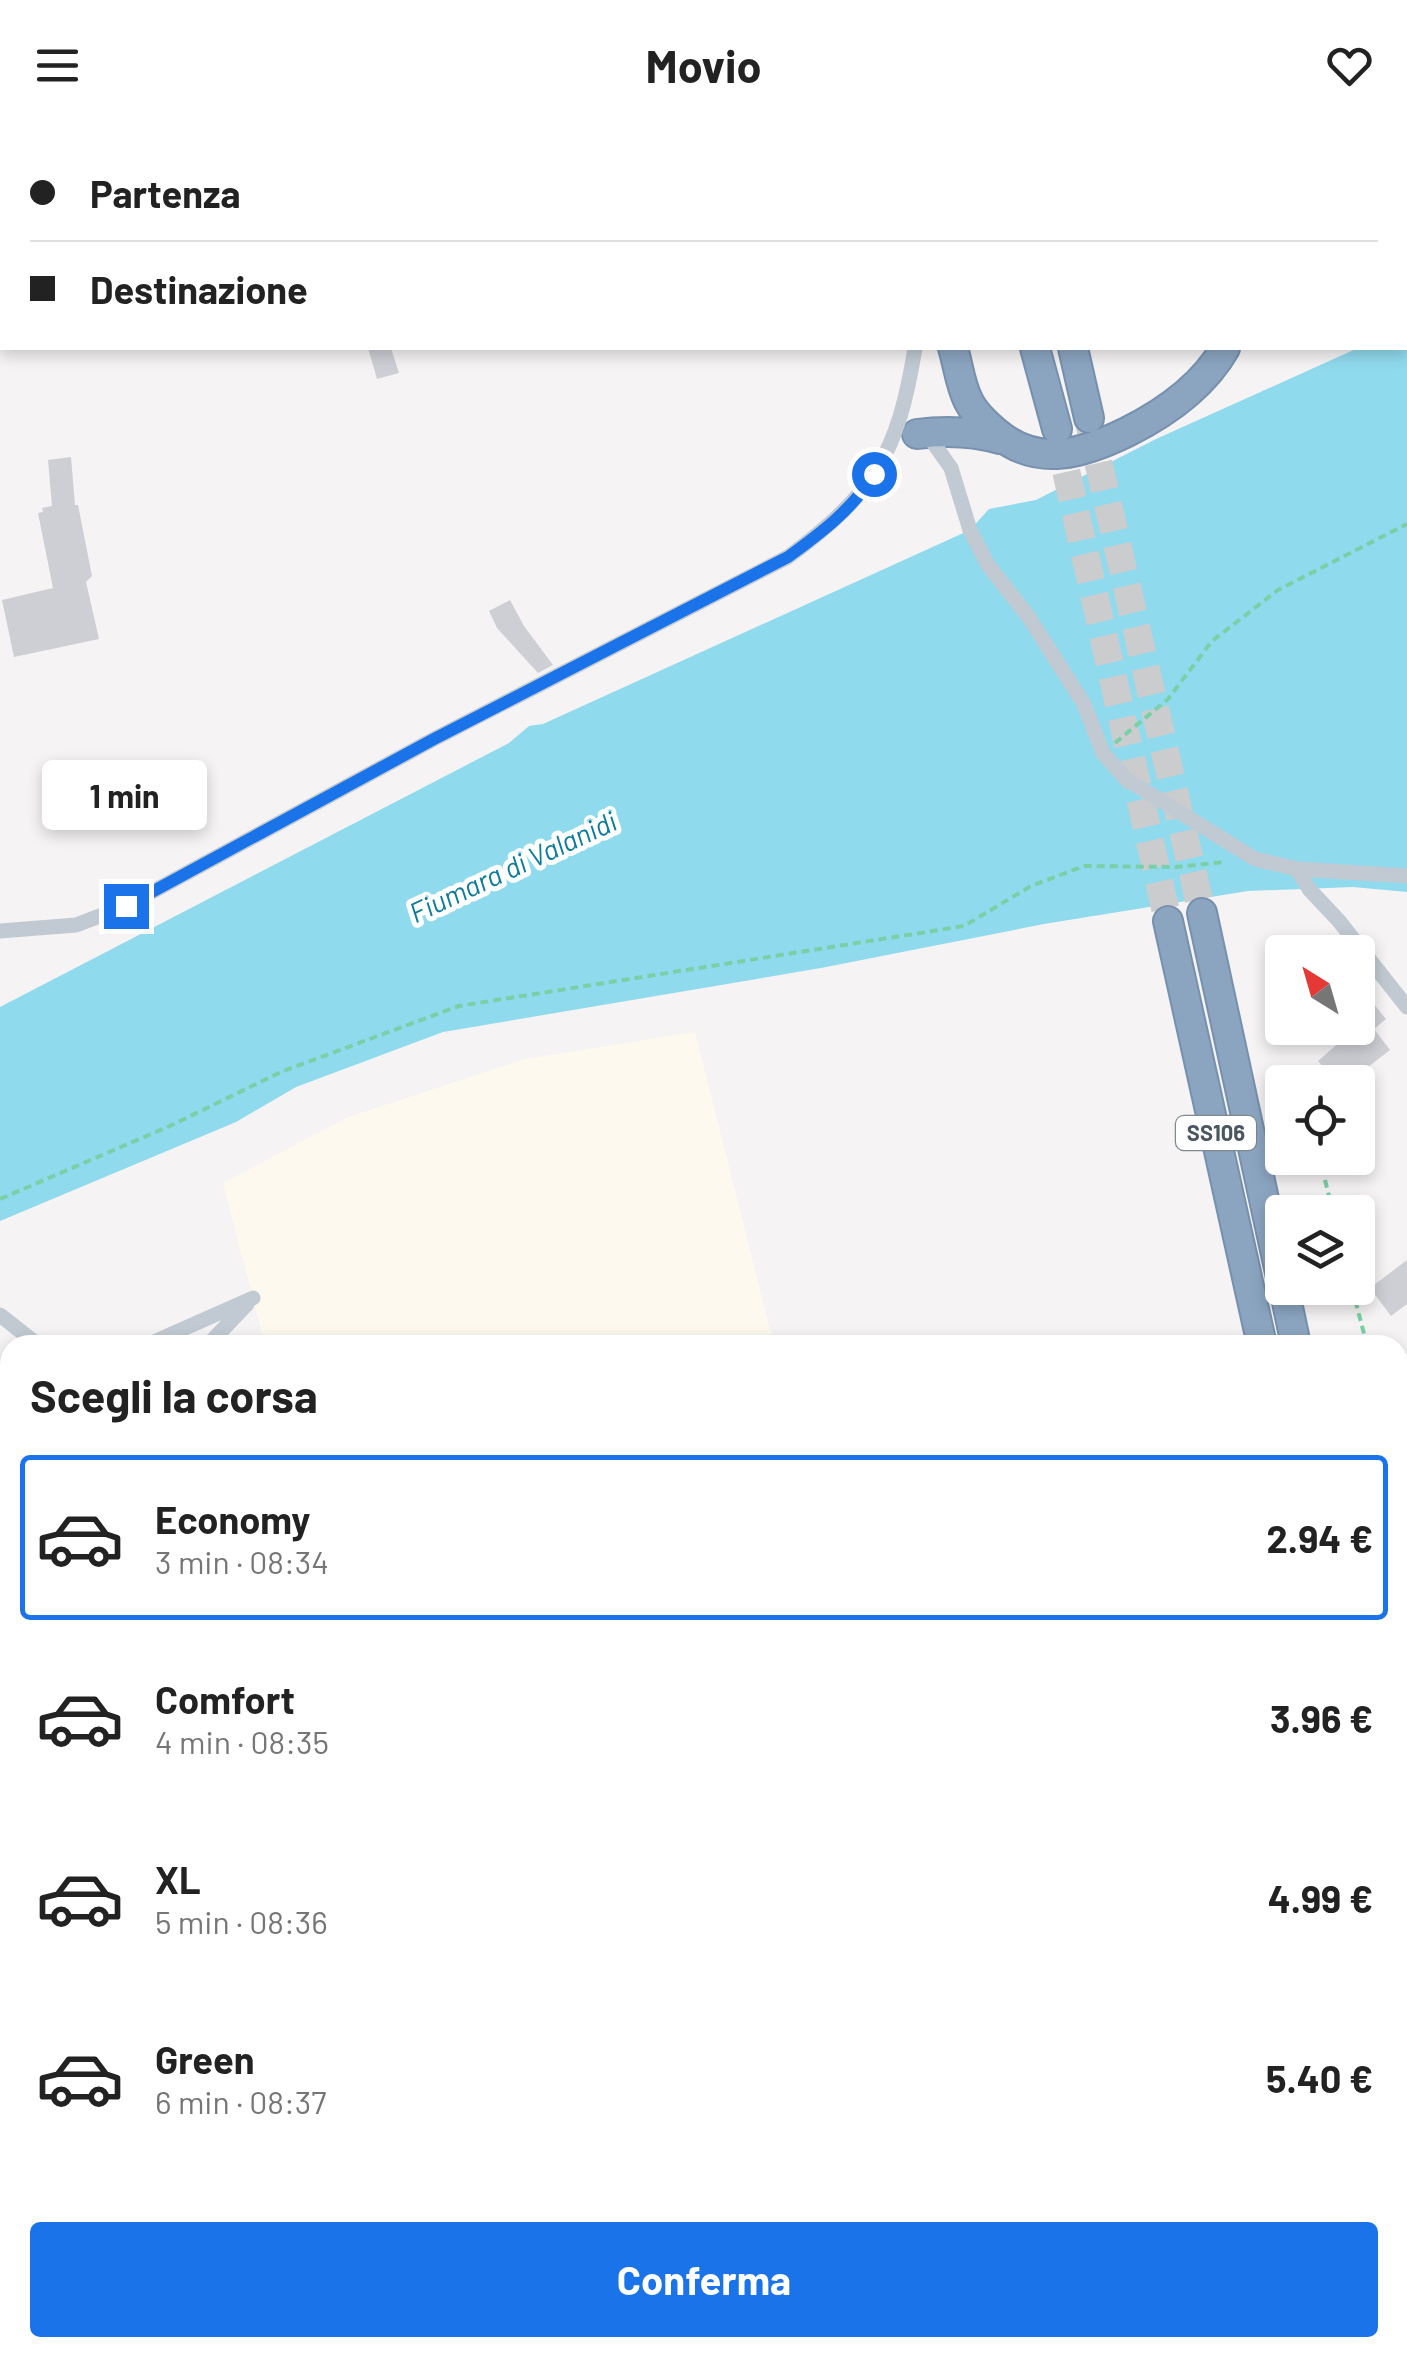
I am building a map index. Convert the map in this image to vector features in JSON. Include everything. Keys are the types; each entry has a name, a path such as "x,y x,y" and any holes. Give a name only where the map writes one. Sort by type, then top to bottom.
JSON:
{"highway":[{"path":"954,350 968,400 986,424 1027,453 1050,456 1080,452 1153,419 1186,393 1223,350"},
{"path":"1073,350 1088,418"},
{"path":"1037,354 1057,430"},
{"path":"909,430 977,432 1006,441"},
{"name":"SS106","path":"1202,913 1265,1202"},
{"name":"SS106","path":"1168,921 1260,1335"},
{"name":"SS106","path":"1287,1305 1294,1335"}],"street":[{"path":"0,931 76,925 126,906 434,739 788,557 830,527 863,492 909,430 915,350"},
{"path":"909,430 932,441 951,468 970,530 988,565 1028,616 1084,704 1103,752 1126,779 1255,860 1297,869 1407,876"},
{"path":"1297,869 1308,890 1407,1007"},
{"path":"170,1335 253,1298 218,1335"},
{"path":"0,1316 25,1335"}],"path":[{"path":"1103,752 1168,699 1212,641 1278,590 1407,524"},
{"path":"0,1199 172,1125 282,1071 459,1006 964,926 1030,886 1084,866 1176,867 1255,860"},
{"path":"1325,1180 1329,1195"},
{"path":"1356,1305 1364,1335"}],"shaded area":[{"path":"695,1032 771,1335 262,1335 223,1183 348,1117 525,1059"}],"water":[{"name":"Fiumara di Valanidi","path":"1354,350 1407,350 1407,892 1353,887 1248,891 443,1032 296,1087 236,1122 0,1221 0,1007 509,743 529,726 543,724 970,530 989,509 1036,500 1156,439"}],"building":[{"path":"369,350 392,350 399,373 377,379"},
{"path":"71,457 75,505 92,576 86,582 99,639 14,657 2,600 53,588 38,513 52,506 48,460"},
{"path":"510,600 553,665 538,673 497,628 489,611"},
{"path":"1375,1005 1386,1019 1375,1028"},
{"path":"1375,1030 1390,1050 1371,1065 1321,1065 1318,1061 1336,1045 1375,1045"},
{"path":"1407,1260 1407,1304 1391,1316 1375,1295 1375,1284"}],"tunnel":[{"path":"1089,422 1202,913"},
{"path":"1057,431 1168,921"}],"route":[{"path":"126,906 434,739 788,557 830,527 863,492 874,474"}]}
